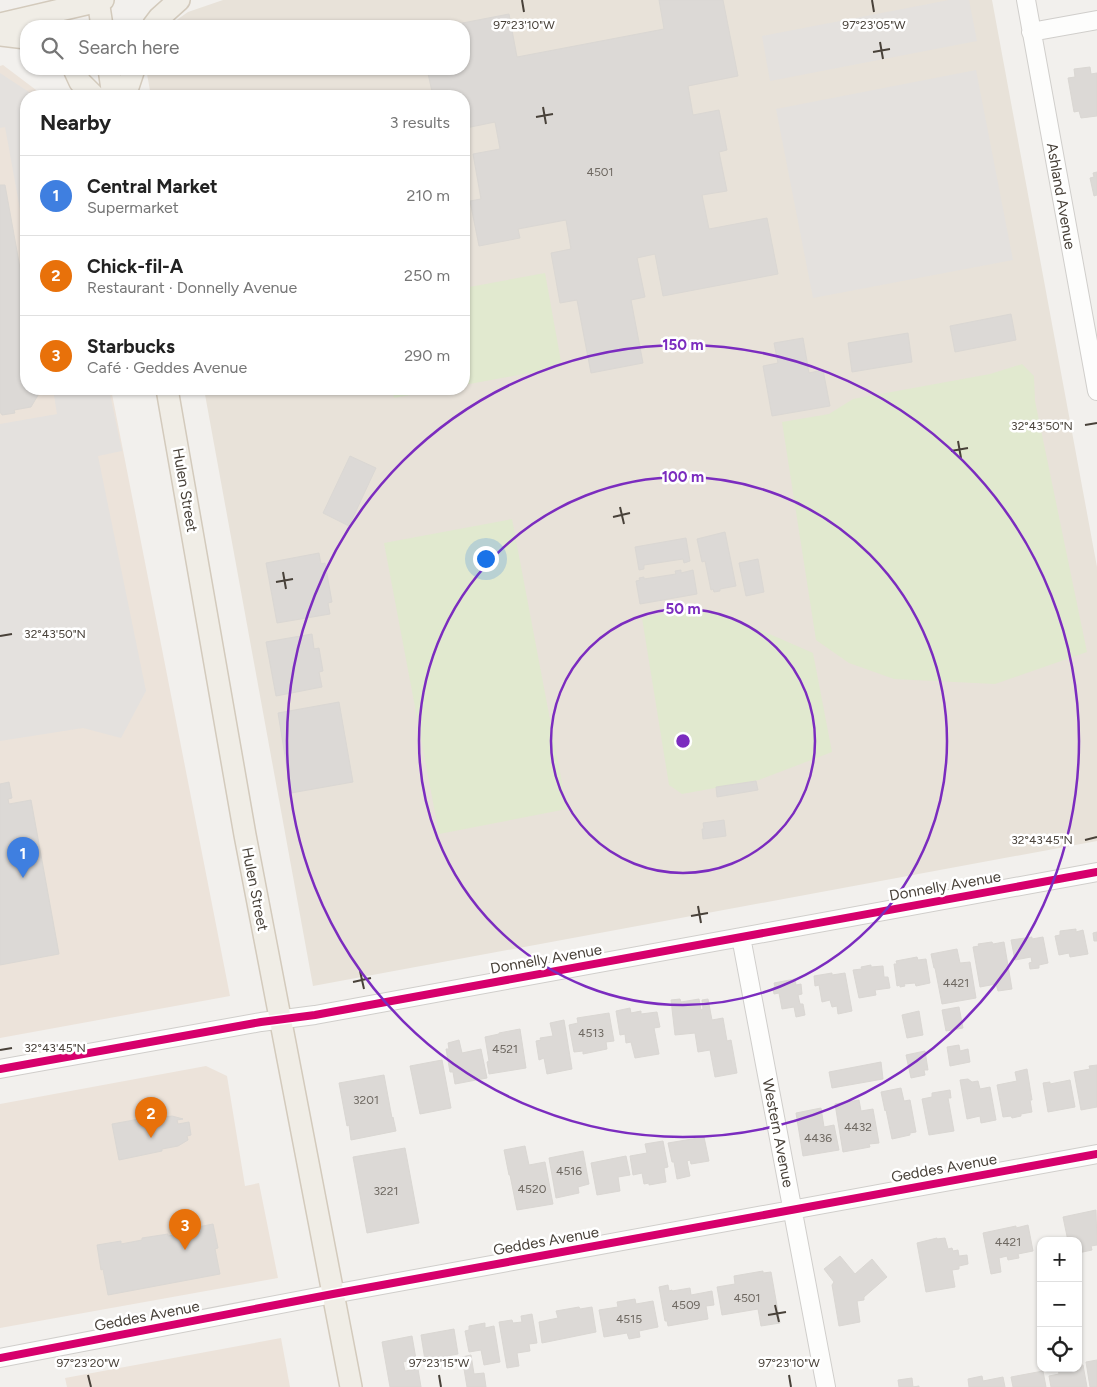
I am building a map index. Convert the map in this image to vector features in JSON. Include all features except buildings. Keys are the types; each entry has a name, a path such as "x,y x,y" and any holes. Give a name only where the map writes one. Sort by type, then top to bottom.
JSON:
{"main road":[{"path":"0,24 100,0 102,20"},
{"path":"158,20 179,0"},
{"path":"0,35 20,37"},
{"path":"77,75 80,82 88,90"},
{"path":"110,75 113,90"},
{"path":"127,90 132,75"},
{"name":"Hulen Street","path":"168,395 244,826 351,1387"}],"street":[{"name":"Ashland Avenue","path":"1026,0 1031,32 1089,306 1097,391"},
{"path":"1031,32 1097,20"},
{"name":"Donnelly Avenue","path":"0,1069 280,1018 324,1014 1097,872"},
{"name":"Western Avenue","path":"741,937 826,1387"},
{"name":"Geddes Avenue","path":"0,1358 333,1294 1097,1154"}],"shaded area":[{"path":"223,0 992,0 1097,567 1097,841 313,986 205,395 470,395 470,90 150,90 147,75 470,75 470,20 177,20 188,12"},
{"path":"949,0 969,0 977,41 770,81 762,36"},
{"path":"3,65 36,90 20,90 20,395 112,395 230,996 0,1038 0,66"},
{"path":"976,70 1013,260 813,298 776,109"},
{"path":"0,73 26,90 20,90 20,209 5,127 0,128"},
{"path":"54,395 110,395 122,451 98,456 146,691 121,738 83,728 0,741 0,424 57,414"},
{"path":"206,1066 227,1076 245,1186 259,1183 278,1278 0,1328 0,1104"},
{"path":"281,1338 290,1387 67,1387 65,1378"}],"green space":[{"path":"545,273 562,367 470,384 470,287"},
{"path":"1022,364 1034,376 1035,401 1087,652 995,684 894,679 849,663 816,640 782,422 829,414 853,399 990,374"},
{"path":"393,395 410,395 394,398"},
{"path":"512,519 567,809 439,834 384,543"},
{"path":"697,610 728,616 813,653 832,752 759,780 682,794 669,785 642,618"}],"cycle path":[{"path":"0,1069 261,1022 315,1015 1097,872"},
{"path":"0,1358 333,1294 1097,1154"}],"place":[{"name":"Central Market","path":"23,878"},
{"name":"Chick-fil-A","path":"151,1138"},
{"name":"Starbucks","path":"185,1250"}]}
